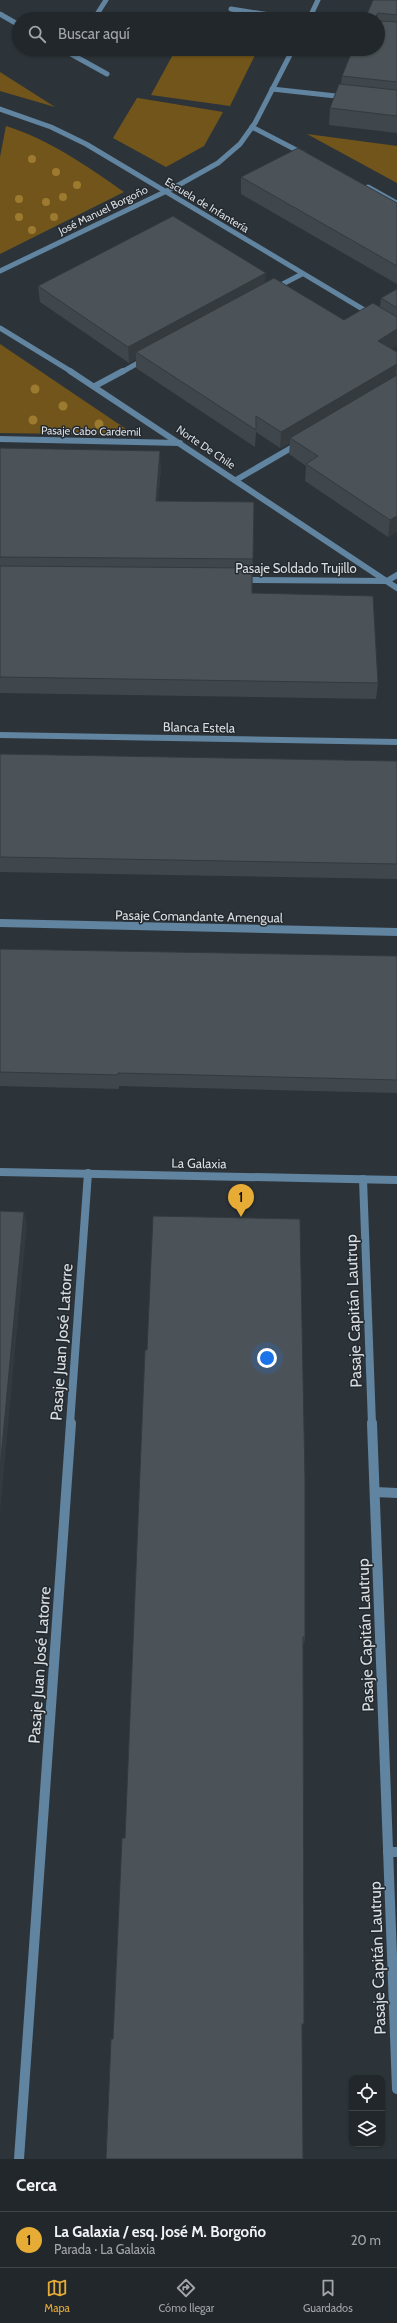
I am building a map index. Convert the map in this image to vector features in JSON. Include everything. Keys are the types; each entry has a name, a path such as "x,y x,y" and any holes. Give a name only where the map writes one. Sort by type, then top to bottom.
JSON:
{"street":[{"path":"98,12 106,0"},
{"path":"312,12 318,0"},
{"path":"231,9 250,12"},
{"path":"0,14 12,21"},
{"path":"80,56 107,74"},
{"name":"José Manuel Borgoño","path":"0,271 166,191 215,164 240,144 252,127 289,56"},
{"path":"272,89 350,98"},
{"name":"Escuela de Infantería","path":"0,109 69,135 166,191 377,318"},
{"path":"252,127 307,156"},
{"path":"362,185 397,203"},
{"path":"268,292 302,274"},
{"name":"Norte De Chile","path":"0,328 95,386 397,588"},
{"path":"95,386 150,356"},
{"name":"Pasaje Cabo Cardemil","path":"0,439 181,443"},
{"path":"236,480 303,441"},
{"path":"387,581 397,574"},
{"name":"Pasaje Soldado Trujillo","path":"237,580 387,581"},
{"name":"Blanca Estela","path":"0,735 397,742"},
{"name":"Pasaje Comandante Amengual","path":"0,923 397,932"},
{"name":"La Galaxia","path":"0,1172 397,1180"},
{"name":"Pasaje Juan José Latorre","path":"19,2159 88,1173"},
{"name":"Pasaje Capitán Lautrup","path":"363,1179 375,1492 392,1852 397,2089"},
{"path":"375,1492 397,1493"}],"shaded area":[{"path":"172,56 255,56 230,106 151,95"},
{"path":"0,72 55,107 0,91"},
{"path":"137,98 223,112 204,146 166,167 113,138"},
{"path":"6,126 38,139 68,154 124,192 0,254 0,157"},
{"path":"307,134 397,146 397,183"},
{"path":"0,344 135,435 0,433"}],"building":[{"path":"373,0 397,0 397,15 385,14 385,12 368,12"},
{"path":"385,21 397,22 397,82 342,76 350,56 385,56"},
{"path":"339,84 397,90 397,116 330,108"},
{"path":"298,148 397,203 397,266 241,177"},
{"path":"173,216 266,273 128,347 38,286"},
{"path":"274,278 344,320 373,303 397,317 397,329 378,341 397,352 397,364 281,432 256,416 256,430 136,352"},
{"path":"397,289 397,308 381,298"},
{"path":"397,375 397,516 390,520 306,464 318,456 290,438"},
{"path":"0,448 160,451 156,501 254,502 253,559 0,557"},
{"path":"0,566 252,568 252,593 373,596 378,683 0,677"},
{"path":"0,754 397,761 397,864 0,857"},
{"path":"0,949 397,956 397,1080 118,1073 118,1075 0,1072"},
{"path":"0,1211 24,1212 0,1469"},
{"path":"153,1216 300,1219 305,1479 305,1637 303,1637 303,2159 106,2159 122,1838 125,1838 145,1350 147,1350"}],"place":[{"name":"La Galaxia / esq. José M. Borgoño","path":"241,1217"}]}
